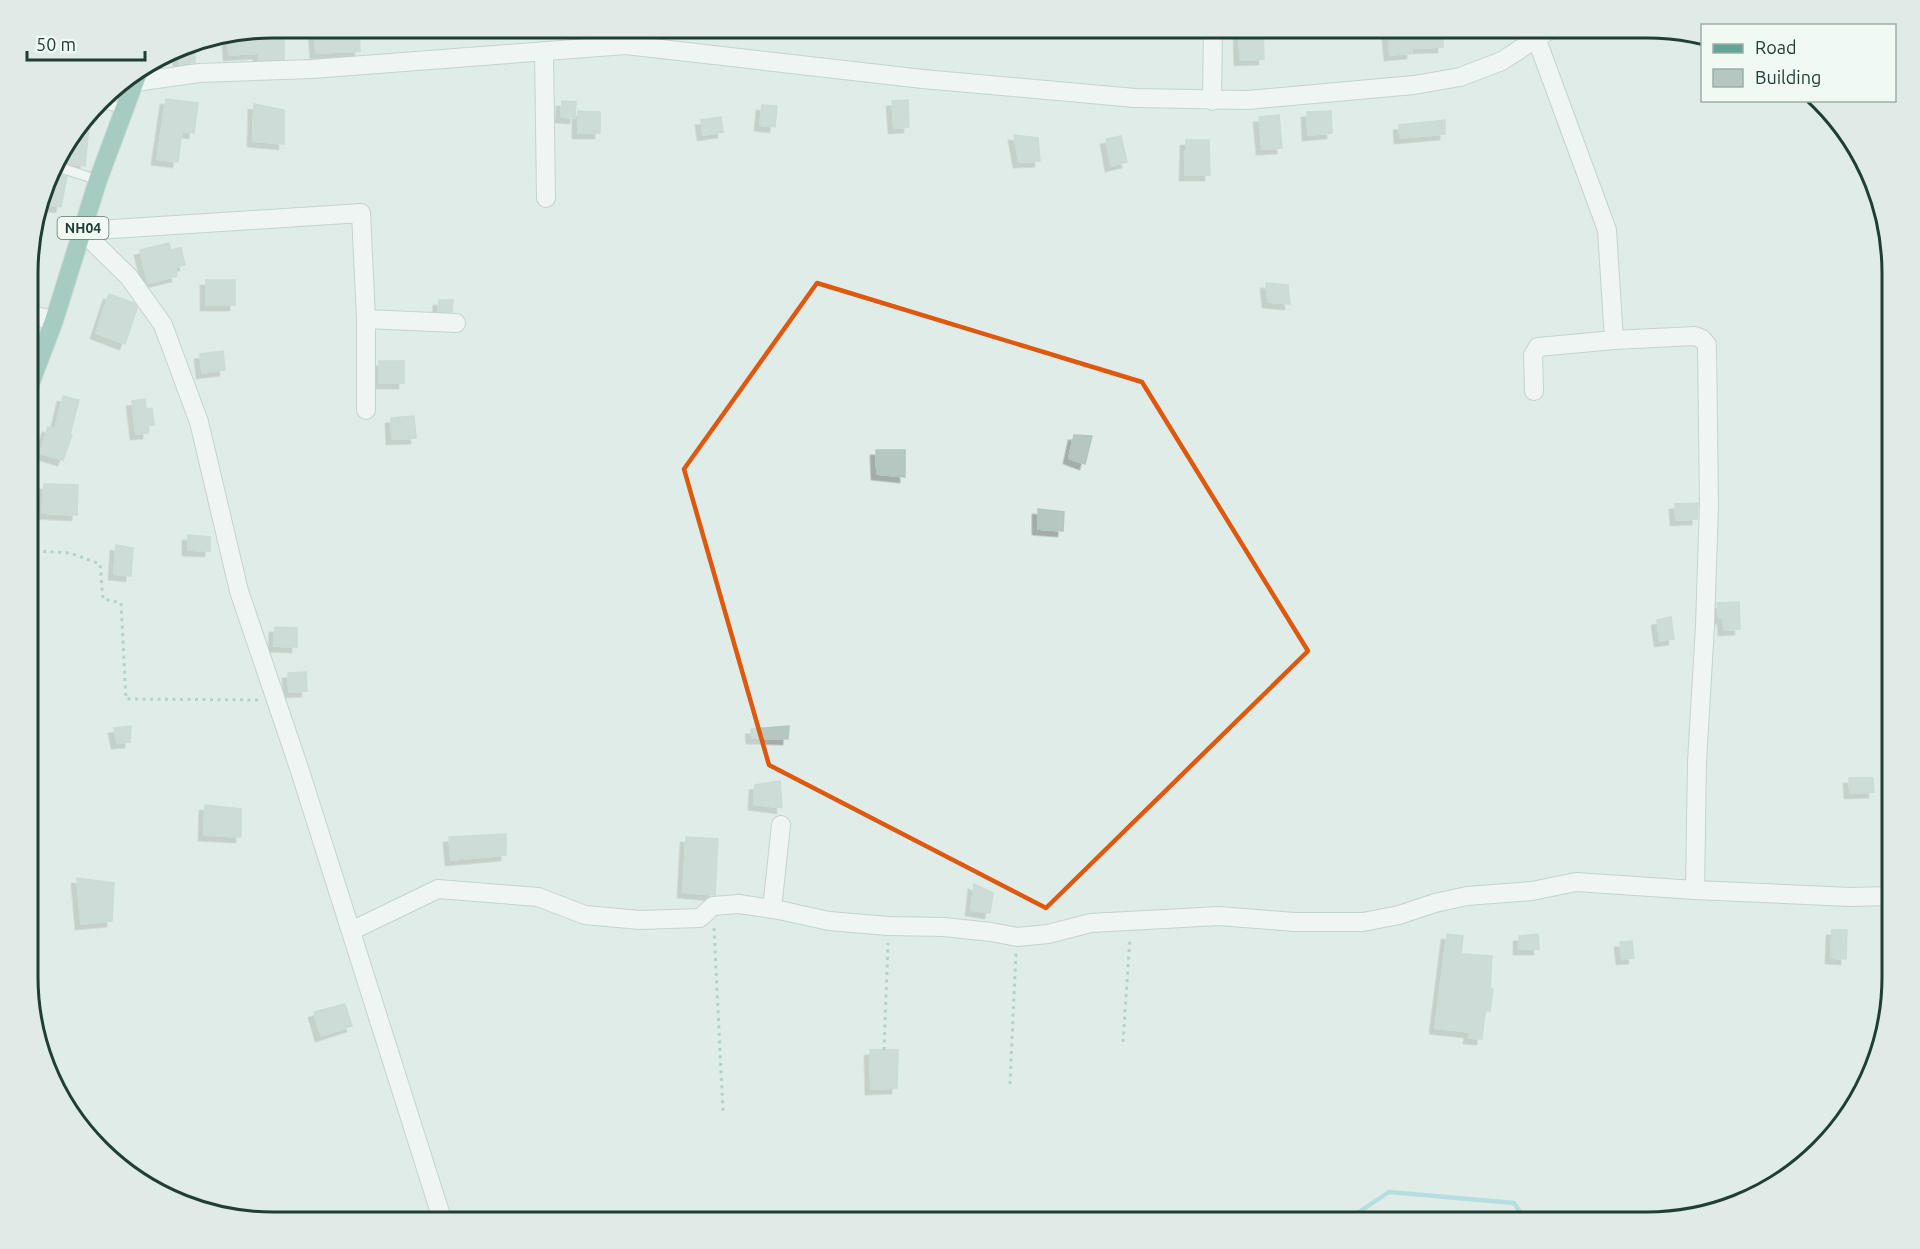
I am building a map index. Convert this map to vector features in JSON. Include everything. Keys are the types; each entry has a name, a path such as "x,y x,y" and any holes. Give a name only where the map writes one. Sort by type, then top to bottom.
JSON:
{"main road":[{"name":"NH04","path":"38,363 54,321 98,180 124,108 129,86"}],"street":[{"path":"1212,101 1214,38"},
{"path":"142,77 312,69 626,45 923,79 1135,98 1248,100 1414,85 1460,77 1502,61 1539,38"},
{"path":"1536,40 1607,230 1614,340"},
{"path":"544,51 546,198"},
{"path":"82,231 361,213 366,319 366,410"},
{"path":"82,231 129,277 164,324 199,422 238,591 304,781 440,1212"},
{"path":"38,317 54,321"},
{"path":"366,319 456,323"},
{"path":"1534,391 1533,355 1538,347 1695,336 1707,345 1709,505 1697,762 1695,890"},
{"path":"772,909 781,825"},
{"path":"351,931 438,889 538,897 585,915 640,920 700,918 712,906 739,904 829,921 888,926 944,927 1017,937 1048,934 1091,923 1219,916 1294,922 1363,922 1399,915 1435,903 1467,896 1532,891 1576,882 1695,890 1850,897 1882,896"}],"lane":[{"path":"107,105 124,108"},
{"path":"62,168 98,180"}],"path":[{"path":"38,551 70,553 100,564 103,598 121,603 126,699 276,700"},
{"path":"712,906 723,1112"},
{"path":"1123,1042 1131,921"},
{"path":"884,1050 888,926"},
{"path":"1010,1084 1017,937"}],"highlighted area":[{"path":"817,283 1142,382 1308,651 1046,908 769,765 684,469"}],"building":[{"path":"284,38 284,59 259,60 259,53 229,55 228,42"},
{"path":"315,38 359,38 360,51 316,53"},
{"path":"1239,38 1263,38 1264,59 1240,60"},
{"path":"1388,38 1443,38 1443,47 1412,48 1412,53 1390,55"},
{"path":"195,51 195,62 179,64 179,57"},
{"path":"166,99 198,103 194,133 182,131 178,162 157,159"},
{"path":"908,100 909,127 894,128 892,101"},
{"path":"562,101 576,102 575,118 561,117"},
{"path":"254,104 284,110 284,144 253,141"},
{"path":"762,105 777,106 775,127 760,125"},
{"path":"578,111 600,112 600,133 578,133"},
{"path":"1331,111 1332,133 1308,135 1307,112"},
{"path":"1279,115 1282,148 1262,149 1259,117"},
{"path":"721,117 723,132 703,135 701,120"},
{"path":"1445,120 1445,134 1400,138 1399,125"},
{"path":"89,125 85,166 65,162"},
{"path":"1014,135 1038,138 1040,161 1019,162"},
{"path":"1121,136 1127,162 1111,166 1106,139"},
{"path":"1186,140 1209,140 1210,175 1185,175"},
{"path":"59,174 67,177 61,207 48,205"},
{"path":"169,243 171,250 181,248 185,265 175,267 177,276 148,283 140,250"},
{"path":"206,280 235,280 235,305 206,305"},
{"path":"1266,283 1288,285 1290,304 1268,302"},
{"path":"109,294 134,303 137,308 125,344 96,333"},
{"path":"439,300 453,300 452,312 438,311"},
{"path":"223,351 225,370 202,373 200,354"},
{"path":"379,361 404,361 404,383 379,383"},
{"path":"63,396 79,400 70,434 72,435 63,460 40,453 48,427 55,429"},
{"path":"145,399 146,409 152,408 154,425 148,425 148,433 136,434 132,401"},
{"path":"414,416 416,438 392,439 391,418"},
{"path":"1074,435 1092,436 1085,464 1069,458"},
{"path":"876,450 905,450 905,477 877,474"},
{"path":"44,484 78,485 77,515 42,513"},
{"path":"1698,503 1697,519 1676,520 1675,504"},
{"path":"1038,509 1064,512 1063,531 1038,529"},
{"path":"188,535 210,537 210,551 188,550"},
{"path":"116,545 133,548 131,576 114,574"},
{"path":"1739,602 1740,629 1724,630 1723,618 1719,618 1717,603"},
{"path":"1671,617 1674,639 1660,641 1657,620"},
{"path":"275,627 297,628 297,647 274,646"},
{"path":"306,672 307,691 289,692 288,673"},
{"path":"131,726 130,742 117,743 114,728"},
{"path":"789,726 788,739 752,738 751,729"},
{"path":"1849,778 1873,778 1874,792 1850,793"},
{"path":"780,781 782,808 754,804 755,785"},
{"path":"205,805 241,809 241,837 204,835"},
{"path":"506,834 506,855 451,860 449,837"},
{"path":"686,837 718,839 715,895 683,892"},
{"path":"77,878 114,883 112,921 81,924"},
{"path":"974,884 993,893 990,913 971,910"},
{"path":"1832,930 1847,930 1846,959 1831,958"},
{"path":"1447,934 1463,936 1461,954 1492,956 1490,988 1493,989 1490,1011 1485,1010 1482,1039 1469,1038 1470,1032 1435,1028"},
{"path":"1538,934 1539,949 1519,949 1519,936"},
{"path":"1632,941 1634,958 1622,959 1620,942"},
{"path":"345,1004 352,1026 321,1036 314,1012"},
{"path":"870,1050 898,1050 897,1088 871,1089"}],"waterway":[{"path":"1359,1212 1389,1192 1514,1203 1520,1212"}]}
